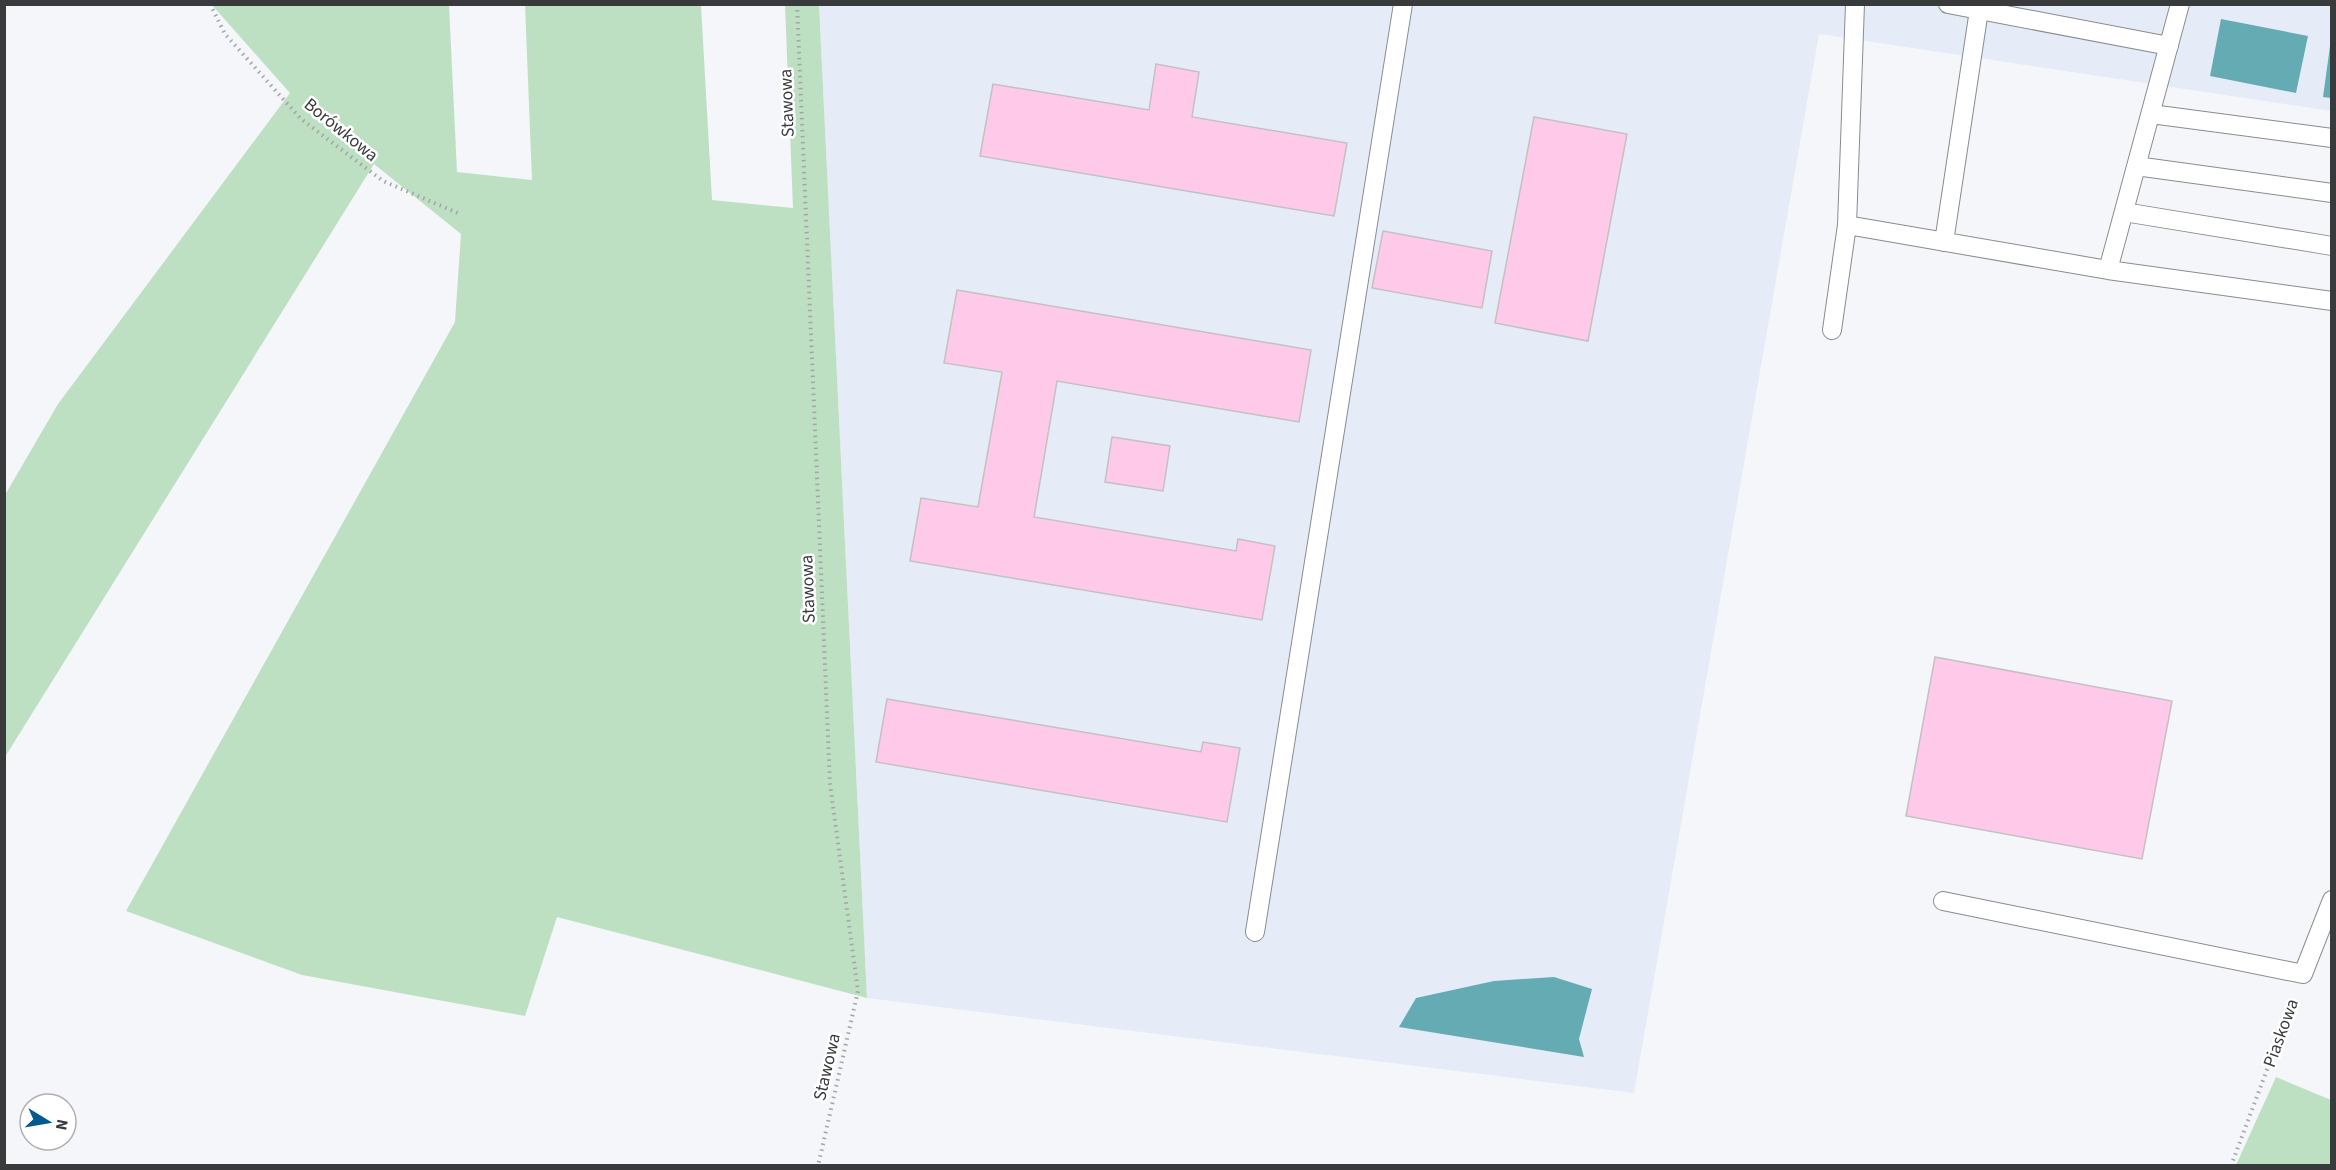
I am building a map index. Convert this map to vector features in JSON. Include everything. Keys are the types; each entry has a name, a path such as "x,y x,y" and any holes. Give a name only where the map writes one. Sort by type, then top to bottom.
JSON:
{"lane":[{"path":"1255,932 1403,4"},
{"path":"1832,330 1847,225 1855,4"},
{"path":"1948,4 2169,46"},
{"path":"2108,270 2181,4"},
{"path":"1944,242 1979,10"},
{"path":"2151,114 2331,138"},
{"path":"2136,166 2331,193"},
{"path":"2124,212 2331,246"},
{"path":"1847,225 2108,270 2331,301"},
{"path":"1943,901 2303,974 2331,900"}],"path":[{"name":"Borówkowa","path":"210,4 225,34 301,119 383,181 460,214"},
{"name":"Stawowa","path":"796,4 830,784 858,991 818,1166"},
{"name":"Piaskowa","path":"2231,1166 2303,974"}],"shaded area":[{"path":"819,5 2331,5 2331,111 1819,34 1634,1093 867,998"}],"green space":[{"path":"212,5 449,5 457,172 532,180 525,5 701,5 712,200 793,208 785,5 819,5 867,998 557,917 525,1016 302,975 126,911 455,322 461,234 374,164 5,757 5,495 58,404 290,93"},
{"path":"2276,1077 2331,1100 2331,1165 2236,1165"}],"water":[{"path":"2221,19 2308,36 2296,93 2210,76"},
{"path":"2332,39 2331,98 2323,97"},
{"path":"1554,977 1592,989 1579,1039 1584,1057 1399,1027 1416,998 1494,981"}],"building":[{"path":"1156,64 1199,72 1192,117 1347,143 1334,216 980,156 993,84 1149,110"},
{"path":"1534,117 1627,134 1588,341 1495,323"},
{"path":"1383,231 1492,251 1482,308 1372,288"},
{"path":"957,290 1311,350 1299,422 1057,381 1034,517 1236,551 1238,539 1275,546 1262,620 910,561 921,498 978,507 1002,372 944,363"},
{"path":"1112,437 1170,446 1163,491 1105,482"},
{"path":"1935,657 2172,701 2142,859 1906,816"},
{"path":"887,699 1201,752 1203,742 1240,748 1227,822 876,762"}]}
